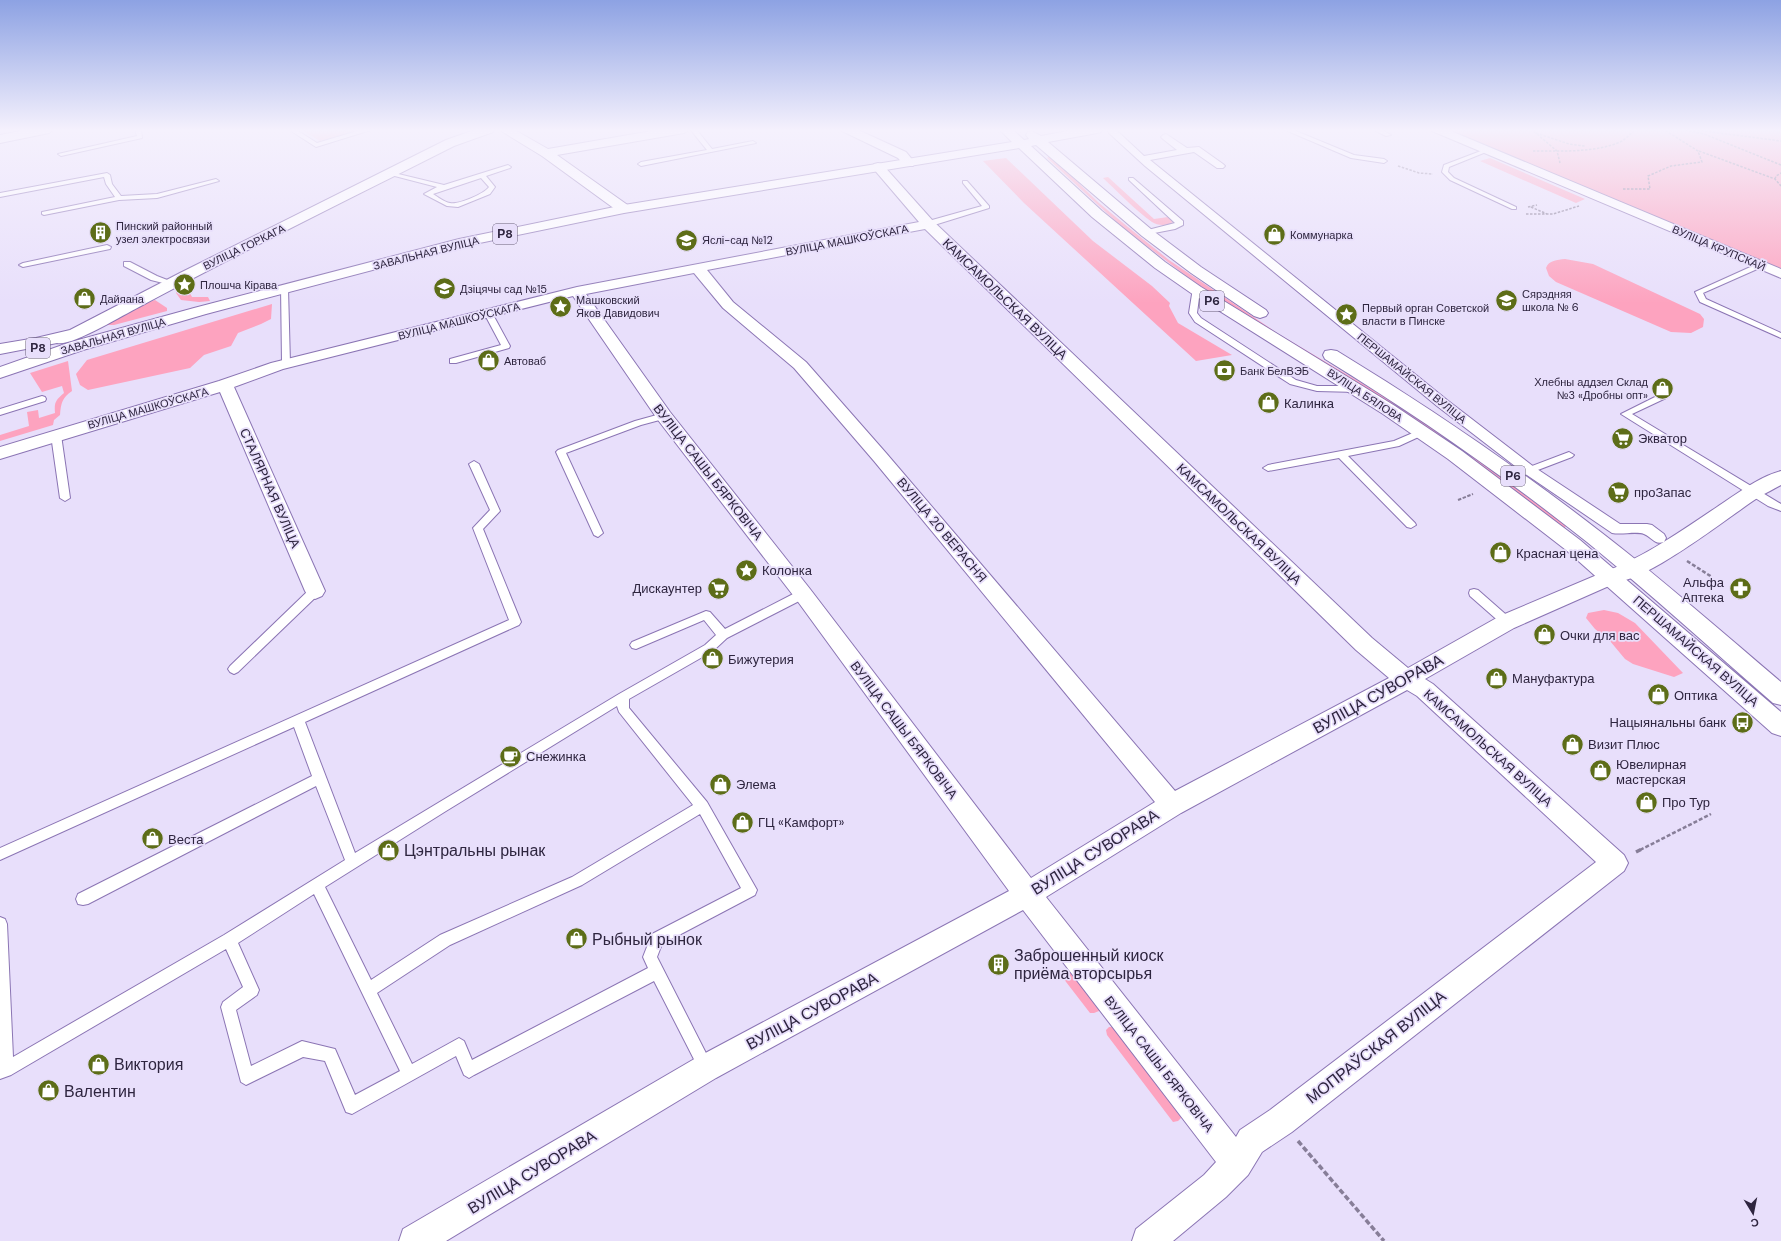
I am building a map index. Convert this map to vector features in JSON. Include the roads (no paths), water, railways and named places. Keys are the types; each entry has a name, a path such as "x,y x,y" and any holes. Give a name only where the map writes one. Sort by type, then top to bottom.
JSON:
{"main road":[{"name":"ВУЛІЦА ГОРКАГА","path":"0,363 76,333 171,283 364,187"},
{"name":"ЗАВАЛЬНАЯ ВУЛІЦА","path":"0,373 77,346 200,311 460,243 624,209 761,187"},
{"name":"ВУЛІЦА БЯЛОВА","path":"1071,187 1097,214 1160,265 1196,290 1357,389 1422,432 1574,545 1622,573"},
{"name":"ВУЛІЦА БЯЛОВА","path":"1094,187 1147,233 1243,302 1521,473 1622,573"},
{"path":"171,283 166,297 189,309 200,311"},
{"name":"ВУЛІЦА ГОРКАГА","path":"0,349 36,343 76,333"},
{"name":"ВУЛІЦА СУВОРАВА","path":"1622,573 1672,548 1753,492 1781,477"},
{"name":"ПЕРШАМАЙСКАЯ ВУЛІЦА","path":"1622,573 1781,696"},
{"name":"ПЕРШАМАЙСКАЯ ВУЛІЦА","path":"1622,573 1781,726"}],"street":[{"path":"593,187 624,209"},
{"name":"КАМСАМОЛЬСКАЯ ВУЛІЦА","path":"895,187 928,224 1364,644 1406,679 1425,690 1615,863"},
{"name":"ПЕРШАМАЙСКАЯ ВУЛІЦА","path":"1176,187 1435,398 1521,473 1617,529 1647,529 1659,538"},
{"name":"ВУЛІЦА КРУПСКАЙ","path":"1575,187 1781,274"},
{"name":"ВУЛІЦА МАШКОЎСКАГА","path":"0,453 224,385 286,364 577,291 928,224"},
{"name":"ВУЛІЦА 20 ВЕРАСНЯ","path":"698,269 728,304 800,365 880,457 1172,805"},
{"name":"ВУЛІЦА САШЫ БЯРКОВІЧА","path":"577,291 664,416 802,594 1028,894 1237,1164"},
{"name":"СТАЛЯРНАЯ ВУЛІЦА","path":"224,385 314,591"},
{"name":"ВУЛІЦА СУВОРАВА","path":"415,1241 706,1068 1028,894 1172,805 1406,679 1507,622 1622,573"},
{"name":"МОПРАЎСКАЯ ВУЛІЦА","path":"1148,1241 1215,1186 1237,1164 1252,1141 1281,1121 1615,863"}],"lane":[{"path":"0,195 43,187"},
{"path":"111,187 119,198"},
{"path":"44,213 119,198 157,196 193,187"},
{"path":"442,187 427,194 449,205 458,205 488,193 492,187"},
{"path":"928,224 988,207 970,187"},
{"path":"1139,187 1180,223 1172,227 1147,233"},
{"path":"1469,187 1514,208"},
{"path":"23,264 107,247"},
{"path":"126,264 154,278 171,283"},
{"path":"1760,266 1698,292 1703,300 1781,336"},
{"path":"284,288 286,364"},
{"path":"1196,290 1193,313 1198,320 1293,382 1302,386 1316,389 1357,389"},
{"path":"453,362 506,346 488,314"},
{"path":"1663,396 1625,414 1771,504 1781,508"},
{"path":"0,412 42,399"},
{"path":"598,533 561,452 638,423 664,416"},
{"path":"1268,468 1396,444 1422,432"},
{"path":"56,435 65,498"},
{"path":"1341,454 1411,525"},
{"path":"1521,473 1569,455"},
{"path":"0,854 515,622 478,528 495,511 474,464"},
{"path":"234,669 314,591"},
{"path":"0,924 3,1071 229,940 316,884 623,697 709,648 723,635 802,594"},
{"path":"1474,594 1507,622"},
{"path":"636,645 706,615 723,635"},
{"path":"623,697 623,708 702,806 750,890 657,939 650,957 706,1068"},
{"path":"298,720 352,862"},
{"path":"83,899 319,778"},
{"path":"368,990 446,940 577,881 702,806"},
{"path":"316,884 409,1073"},
{"path":"229,940 252,990 228,1007 246,1077 302,1049 330,1054 352,1106 459,1046 469,1070 657,971"}],"place":[{"name":"Пинский районный узел электросвязи","path":"100,232"},
{"name":"Коммунарка","path":"1274,235"},
{"name":"Яслі-сад №12","path":"687,240"},
{"name":"Плошча Кірава","path":"184,285"},
{"name":"Дзіцячы сад №15","path":"445,289"},
{"name":"Дайяана","path":"85,299"},
{"name":"Сярэдняя школа № 6","path":"1506,300"},
{"name":"Машковский Яков Давидович","path":"561,306"},
{"name":"Первый орган Советской власти в Пинске","path":"1347,314"},
{"name":"Автоваб","path":"488,361"},
{"name":"Банк БелВЭБ","path":"1224,371"},
{"name":"Хлебны аддзел Склад №3 «Дробны опт»","path":"1663,388"},
{"name":"Калинка","path":"1268,403"},
{"name":"Экватор","path":"1622,438"},
{"name":"проЗапас","path":"1619,492"},
{"name":"Красная цена","path":"1500,553"},
{"name":"Колонка","path":"747,570"},
{"name":"Дискаунтер","path":"718,588"},
{"name":"Альфа Аптека","path":"1740,589"},
{"name":"Очки для вас","path":"1544,635"},
{"name":"Бижутерия","path":"712,659"},
{"name":"Мануфактура","path":"1496,678"},
{"name":"Оптика","path":"1659,695"},
{"name":"Нацыянальны банк","path":"1742,722"},
{"name":"Визит Плюс","path":"1573,744"},
{"name":"Снежинка","path":"510,756"},
{"name":"Ювелирная мастерская","path":"1600,771"},
{"name":"Элема","path":"721,784"},
{"name":"Про Тур","path":"1647,802"},
{"name":"ГЦ «Камфорт»","path":"742,822"},
{"name":"Веста","path":"153,839"},
{"name":"Цэнтральны рынак","path":"388,850"},
{"name":"Рыбный рынок","path":"577,939"},
{"name":"Заброшенный киоск приёма вторсырья","path":"998,964"},
{"name":"Виктория","path":"99,1064"},
{"name":"Валентин","path":"49,1091"}]}
